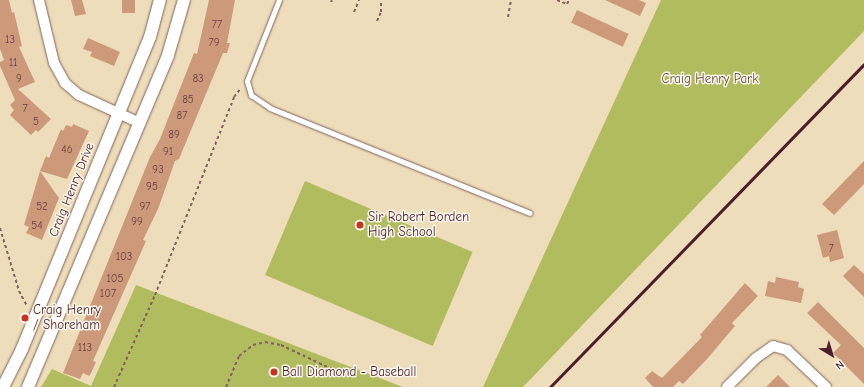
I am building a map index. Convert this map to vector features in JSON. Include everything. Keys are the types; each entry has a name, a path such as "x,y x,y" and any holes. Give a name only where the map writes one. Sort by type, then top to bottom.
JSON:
{"street":[{"path":"39,0 50,50 65,83 79,95 140,123"},
{"name":"Craig Henry Drive","path":"3,387 36,315 119,114 150,37 160,0"},
{"path":"28,387 171,47 184,0"},
{"path":"727,387 764,351 779,346 787,350 826,387"}],"lane":[{"path":"279,0 247,81 251,95 270,108 530,213"}],"path":[{"path":"354,12 360,0"},
{"path":"377,21 381,12 381,0"},
{"path":"508,17 511,0"},
{"path":"557,0 567,4 569,0"},
{"path":"114,387 155,295 234,97 247,81"},
{"path":"0,228 19,291 30,311 36,315"},
{"path":"226,387 239,356 253,345 265,342 281,345 340,373"}],"green space":[{"name":"Craig Henry Park","path":"661,0 864,0 864,31 523,387 483,387"},
{"path":"305,181 473,252 433,346 265,275"},
{"path":"136,285 403,387 41,387 52,369 91,386"}],"building":[{"path":"0,0 9,0 12,13 14,12 22,46 19,47 35,82 18,89 51,119 38,132 36,130 31,135 10,115 14,110 10,105 15,100 0,66 0,62 4,60 0,49"},
{"path":"71,0 82,0 86,14 75,16"},
{"path":"122,0 135,0 135,13 122,13"},
{"path":"209,0 235,0 227,43 230,43 227,53 223,53 179,159 175,161 158,209 143,240 146,241 93,361 96,362 91,373 89,376 83,373 80,379 63,373 150,157 160,139 194,53 197,54"},
{"path":"605,0 639,0 646,3 640,16"},
{"path":"577,10 629,34 623,47 571,23"},
{"path":"88,38 120,52 114,66 90,56 92,52 83,49"},
{"path":"73,124 89,131 67,179 40,171 46,156 49,158 61,129 63,131 66,125 72,127"},
{"path":"864,161 864,184 834,215 822,204"},
{"path":"40,171 59,198 42,240 26,233 29,227 24,225"},
{"path":"837,230 844,258 830,262 829,256 823,258 817,235"},
{"path":"854,265 864,274 864,297 843,276"},
{"path":"776,277 799,282 798,287 804,289 801,303 765,296 768,281 775,283"},
{"path":"745,283 758,296 732,323 735,326 707,359 683,384 679,381 673,387 653,387 645,378 652,371 662,378 702,337 700,335"},
{"path":"818,302 864,348 864,384 833,353 841,345 807,313"},
{"path":"778,375 790,387 766,387"}],"railway":[{"path":"550,387 864,64"}],"place":[{"name":"Sir Robert Borden High School","path":"360,225"},
{"name":"Craig Henry / Shoreham","path":"25,318"},
{"name":"Ball Diamond - Baseball","path":"274,372"}]}
